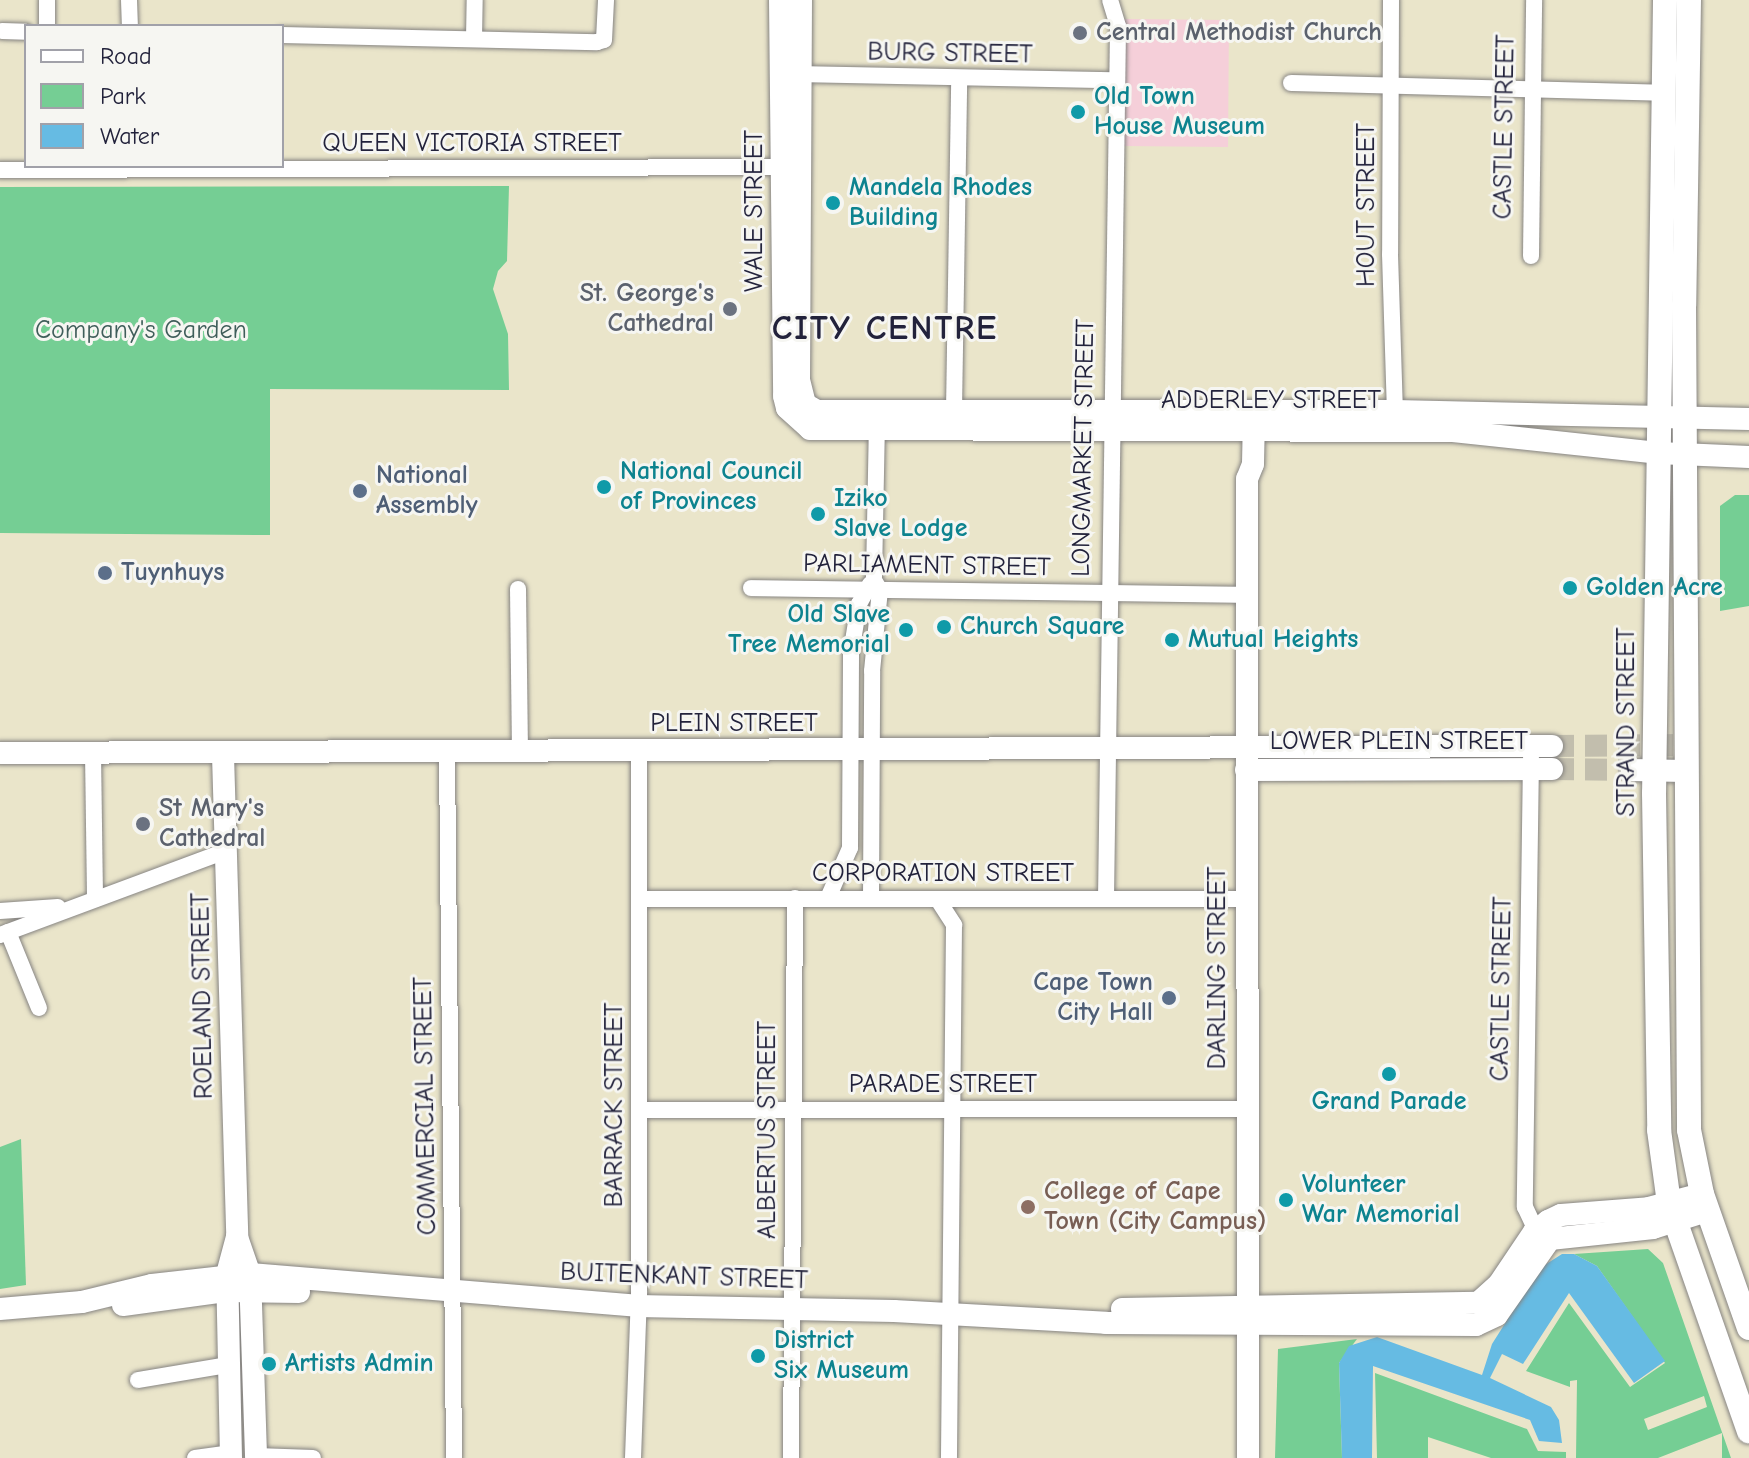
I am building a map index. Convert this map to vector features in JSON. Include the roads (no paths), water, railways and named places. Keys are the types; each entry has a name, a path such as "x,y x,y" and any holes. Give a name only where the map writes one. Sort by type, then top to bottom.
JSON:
{"main road":[{"name":"WALE STREET","path":"780,0 791,74"},
{"name":"WALE STREET","path":"800,411 791,167 791,74 801,0"},
{"name":"STRAND STREET","path":"1665,0 1663,93 1673,416 1685,455 1689,1130 1705,1203 1749,1328"},
{"name":"STRAND STREET","path":"1689,0 1673,416 1658,453 1643,770 1659,1130 1673,1212 1749,1431"},
{"name":"ADDERLEY STREET","path":"800,411 817,411 877,422 1109,418"},
{"name":"ADDERLEY STREET","path":"877,422 954,411 1247,420 1467,431 1658,453 1749,457"},
{"name":"ADDERLEY STREET","path":"1247,420 1395,411 1749,419"},
{"name":"DARLING STREET","path":"1247,420 1240,458 1247,479 1248,1458"},
{"name":"LOWER PLEIN STREET","path":"1246,759 1541,746"},
{"name":"PLEIN STREET","path":"0,753 223,755 1106,750 1246,759"},
{"name":"ROELAND STREET","path":"223,755 237,1237 227,1282 232,1455"},
{"name":"LOWER PLEIN STREET","path":"1246,759 1541,769"},
{"path":"1643,770 1685,771"},
{"path":"1247,1316 1483,1324 1502,1308 1539,1238 1705,1203"},
{"name":"ROELAND STREET","path":"237,1237 250,1282 256,1457"},
{"name":"BUITENKANT STREET","path":"0,1309 82,1302 227,1282 250,1282 637,1306 1247,1316"}],"street":[{"path":"47,0 47,24"},
{"path":"129,0 130,24"},
{"path":"474,39 475,0"},
{"path":"284,35 604,40 606,0"},
{"name":"LONGMARKET STREET","path":"1106,899 1106,591 1118,26 1110,0"},
{"name":"HOUT STREET","path":"1391,0 1395,411"},
{"name":"CASTLE STREET","path":"1531,256 1534,0"},
{"path":"2,31 24,32"},
{"name":"BURG STREET","path":"791,74 959,80 1117,80"},
{"path":"954,411 959,80"},
{"path":"1291,83 1663,93"},
{"name":"QUEEN VICTORIA STREET","path":"284,168 791,167"},
{"name":"QUEEN VICTORIA STREET","path":"0,170 131,168"},
{"path":"871,898 862,752 851,653 873,587 877,422"},
{"name":"PARLIAMENT STREET","path":"751,588 873,587 1247,595"},
{"path":"518,589 520,752"},
{"name":"CASTLE STREET","path":"1539,1238 1525,1207 1531,936 1541,746"},
{"path":"828,898 850,848 862,752"},
{"path":"93,753 95,899"},
{"name":"COMMERCIAL STREET","path":"447,753 459,1296 454,1458"},
{"name":"BARRACK STREET","path":"633,1458 639,1110 639,753"},
{"path":"39,1008 4,933 228,850"},
{"name":"ALBERTUS STREET","path":"791,1458 791,1110 795,898"},
{"name":"CORPORATION STREET","path":"639,899 1246,899"},
{"path":"938,900 954,925 949,1458"},
{"path":"954,925 966,909 983,900"},
{"path":"0,911 75,906"},
{"name":"PARADE STREET","path":"639,1110 1247,1109"},
{"path":"138,1380 228,1365"},
{"path":"195,1458 232,1455"},
{"path":"256,1457 313,1458"}],"water":[{"path":"1562,1254 1574,1254 1597,1266 1665,1361 1634,1383 1569,1293 1523,1364 1502,1354 1490,1378 1551,1407 1559,1420 1562,1443 1539,1441 1530,1420 1373,1366 1372,1458 1342,1458 1339,1363 1349,1346 1377,1337 1482,1375 1492,1344 1540,1268"}],"tunnel":[{"path":"1552,746 1685,745"},
{"path":"1552,769 1632,770"}],"place":[{"name":"Central Methodist Church","path":"1080,33"},
{"name":"Old Town House Museum","path":"1078,112"},
{"name":"Mandela Rhodes Building","path":"833,203"},
{"name":"St. George's Cathedral","path":"730,309"},
{"name":"National Council of Provinces","path":"604,487"},
{"name":"National Assembly","path":"360,491"},
{"name":"Iziko Slave Lodge","path":"818,514"},
{"name":"Tuynhuys","path":"105,573"},
{"name":"Golden Acre","path":"1570,588"},
{"name":"Church Square","path":"944,627"},
{"name":"Old Slave Tree Memorial","path":"906,630"},
{"name":"Mutual Heights","path":"1172,640"},
{"name":"St Mary's Cathedral","path":"143,824"},
{"name":"Cape Town City Hall","path":"1169,998"},
{"name":"Grand Parade","path":"1389,1074"},
{"name":"Volunteer War Memorial","path":"1286,1200"},
{"name":"College of Cape Town (City Campus)","path":"1028,1207"},
{"name":"District Six Museum","path":"758,1356"},
{"name":"Artists Admin","path":"269,1364"}],"district":[{"name":"CITY CENTRE","path":"885,329"}],"park label":[{"name":"Company's Garden","path":"141,331"}]}
